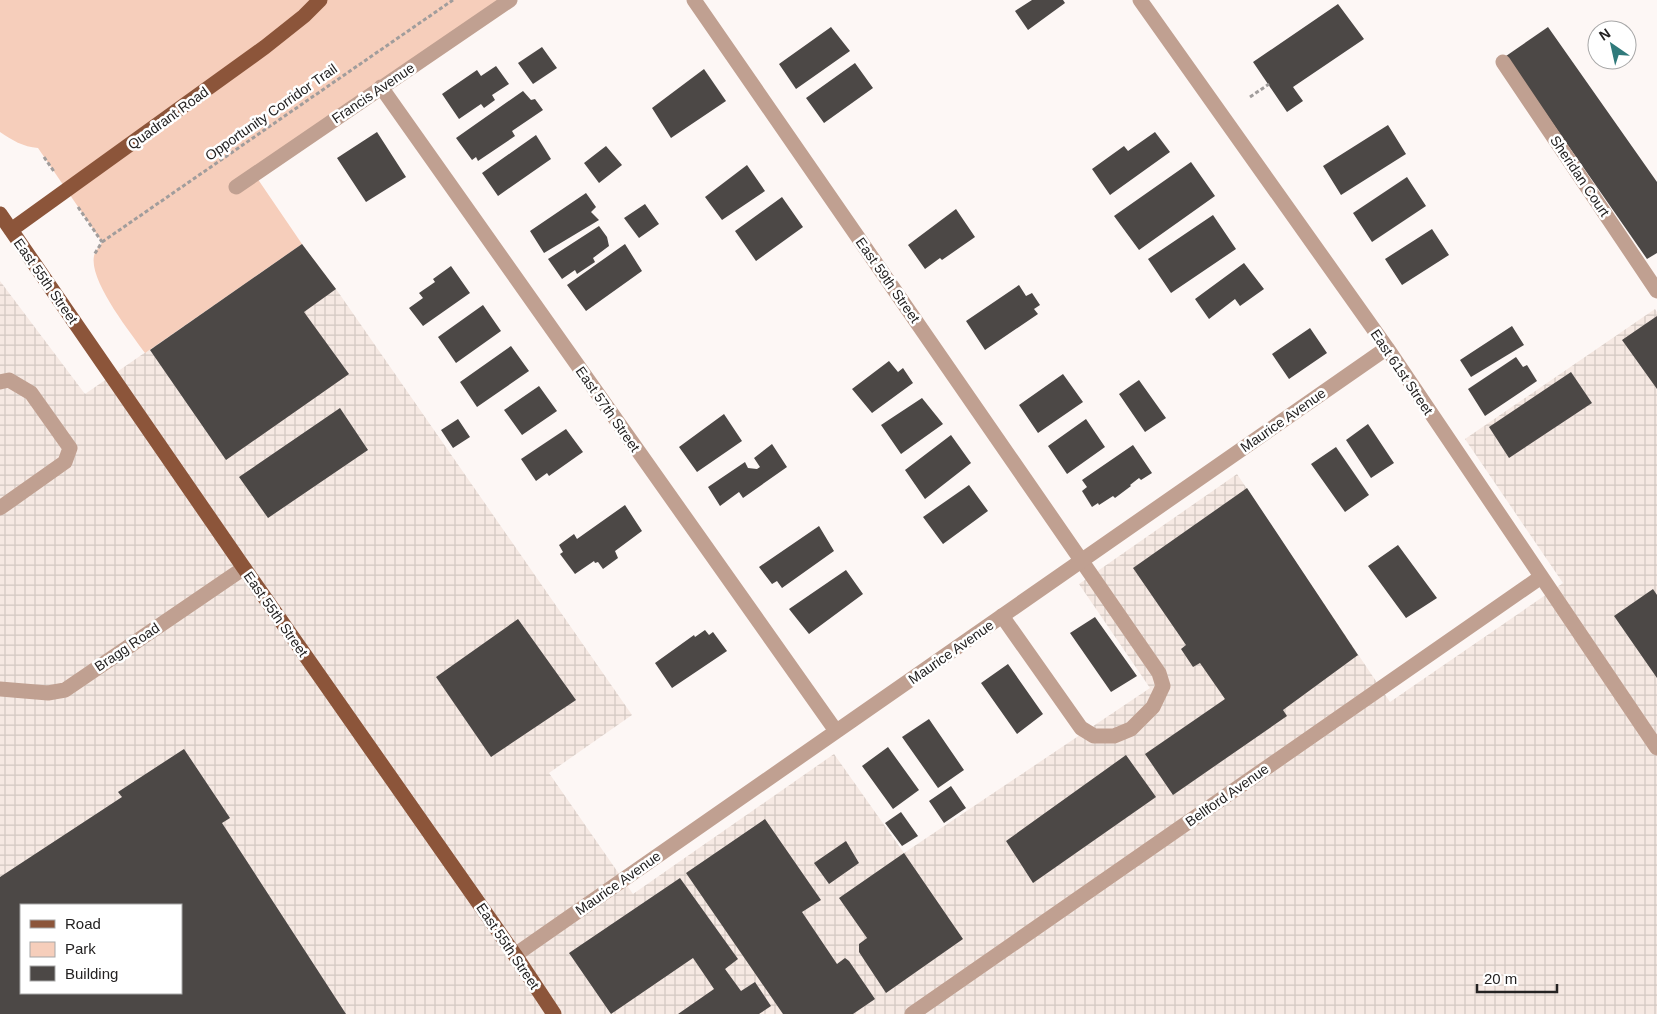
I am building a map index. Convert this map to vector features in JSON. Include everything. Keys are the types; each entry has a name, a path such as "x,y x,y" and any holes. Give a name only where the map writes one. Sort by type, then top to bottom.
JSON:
{"main road":[{"name":"Quadrant Road","path":"11,230 265,47 320,0"},
{"name":"East 55th Street","path":"0,214 244,568 515,955 554,1014"}],"street":[{"name":"Francis Avenue","path":"236,187 510,0"},
{"name":"East 59th Street","path":"694,0 1160,673 1163,686 1153,707 1131,729 1114,736 1094,736 1080,728 1002,616"},
{"name":"East 61st Street","path":"1140,0 1387,348 1657,748"},
{"name":"Sheridan Court","path":"1503,62 1657,291"},
{"name":"East 57th Street","path":"381,87 836,731"},
{"name":"Maurice Avenue","path":"515,955 1387,348"},
{"path":"0,382 9,380 31,393 70,448 65,462 0,508"},
{"name":"Bragg Road","path":"0,689 48,693 65,690 244,568"},
{"name":"Bellford Avenue","path":"912,1014 1541,577"}],"path":[{"name":"Opportunity Corridor Trail","path":"102,242 453,0"},
{"path":"1250,97 1269,84"},
{"path":"89,223 102,242 94,255"}],"shaded area":[{"path":"302,244 336,289 632,715 549,773 633,894 834,754 904,853 1150,688 1079,584 1237,474 1390,702 1563,583 1465,439 1655,309 1657,312 1657,1014 0,1014 0,281 85,394"}],"green space":[{"path":"0,0 510,0 255,175 302,244 145,353 112,306 98,279 94,266 94,256 102,242 38,148 23,145 0,132"}],"building":[{"path":"1032,0 1063,0 1065,3 1028,30 1015,11"},
{"path":"1338,4 1364,39 1293,87 1303,101 1287,112 1253,62"},
{"path":"831,27 850,51 796,89 779,64"},
{"path":"1548,27 1657,182 1657,253 1647,259 1506,56"},
{"path":"542,47 557,68 533,84 518,63"},
{"path":"855,63 873,88 824,123 806,98"},
{"path":"496,66 509,84 492,95 495,100 484,108 481,104 459,119 442,94 477,70 481,76"},
{"path":"704,69 726,101 671,138 652,108"},
{"path":"523,91 531,100 535,99 543,110 512,131 515,136 478,161 476,157 472,160 456,138"},
{"path":"1388,125 1406,154 1341,195 1323,166"},
{"path":"377,132 406,177 366,202 337,158"},
{"path":"1155,132 1170,152 1110,195 1092,169 1124,146 1128,151"},
{"path":"536,135 551,159 498,196 482,173"},
{"path":"606,146 622,165 599,183 584,163"},
{"path":"1191,162 1215,196 1139,250 1114,216"},
{"path":"747,165 765,191 722,220 705,197"},
{"path":"1407,177 1426,206 1372,242 1353,213"},
{"path":"586,193 596,207 591,212 599,220 544,253 530,231"},
{"path":"782,197 803,227 756,261 735,231"},
{"path":"645,204 659,224 639,238 624,218"},
{"path":"956,209 975,237 942,260 940,258 925,269 908,245"},
{"path":"1213,215 1236,249 1171,293 1148,259"},
{"path":"599,226 607,237 609,246 593,258 595,262 577,274 575,270 562,279 548,259"},
{"path":"1432,229 1449,255 1402,285 1385,259"},
{"path":"302,244 336,289 304,312 349,374 226,460 150,350"},
{"path":"625,244 642,271 586,311 567,285"},
{"path":"1244,263 1264,289 1240,306 1235,299 1209,319 1195,299"},
{"path":"451,266 470,293 423,326 409,308 423,298 419,293 435,282 433,279"},
{"path":"1019,285 1026,296 1032,293 1040,305 1034,309 1038,314 985,350 966,321"},
{"path":"483,305 501,331 456,363 438,337"},
{"path":"1657,316 1657,389 1622,340"},
{"path":"1512,326 1524,345 1471,377 1460,360"},
{"path":"1310,328 1327,353 1289,379 1272,354"},
{"path":"511,346 529,371 477,407 460,382"},
{"path":"1516,357 1523,367 1527,365 1537,381 1485,416 1468,389"},
{"path":"889,361 898,372 903,368 913,383 872,413 852,389"},
{"path":"1571,372 1592,403 1509,458 1489,427"},
{"path":"1063,374 1083,402 1038,433 1019,405"},
{"path":"1139,380 1166,418 1145,432 1119,394"},
{"path":"539,386 557,411 522,435 504,410"},
{"path":"922,398 943,424 901,454 881,425"},
{"path":"340,408 368,450 268,518 239,477"},
{"path":"724,414 742,441 697,472 679,447"},
{"path":"458,419 470,437 453,448 441,430"},
{"path":"1086,419 1105,447 1067,474 1048,446"},
{"path":"1368,424 1394,463 1371,478 1346,440"},
{"path":"566,429 583,452 549,476 547,473 536,481 521,459"},
{"path":"951,435 971,463 925,499 905,470"},
{"path":"772,444 787,467 743,498 739,492 720,506 708,487 745,462 748,468 757,469 760,467 754,458"},
{"path":"1133,445 1152,473 1141,480 1139,478 1115,498 1113,496 1092,507 1082,491 1087,487 1082,480"},
{"path":"1336,447 1369,495 1345,512 1311,464"},
{"path":"969,485 988,511 943,544 923,517"},
{"path":"1247,488 1358,655 1283,710 1287,716 1173,795 1145,754 1225,699 1200,663 1193,667 1181,649 1186,645 1133,568"},
{"path":"625,505 642,531 615,551 618,558 603,569 598,562 595,563 594,561 575,574 560,554 563,552 559,545 574,534 577,539"},
{"path":"819,526 834,551 782,588 777,581 772,584 759,567"},
{"path":"1398,545 1437,598 1406,618 1368,566"},
{"path":"846,570 863,594 809,634 789,609"},
{"path":"1653,589 1657,595 1657,678 1614,616"},
{"path":"1095,617 1137,676 1111,692 1070,633"},
{"path":"518,619 576,700 491,757 436,677"},
{"path":"705,630 709,635 713,632 727,651 672,688 655,663 694,635 695,637"},
{"path":"1008,664 1043,714 1017,734 981,683"},
{"path":"929,719 964,770 938,788 902,737"},
{"path":"888,747 919,790 893,809 862,766"},
{"path":"184,749 230,818 222,823 346,1014 0,1014 0,877 122,797 118,792"},
{"path":"1126,755 1156,797 1033,883 1006,841"},
{"path":"951,786 966,808 944,823 929,801"},
{"path":"901,812 918,836 902,846 885,823"},
{"path":"765,819 821,900 802,912 837,964 845,958 849,961 875,999 853,1014 783,1014 686,873"},
{"path":"846,841 859,863 829,884 814,863"},
{"path":"904,853 963,939 886,993 859,952 859,944 867,938 839,898"},
{"path":"680,878 738,959 725,969 741,991 755,982 771,1006 759,1014 678,1014 714,989 693,958 611,1014 569,953"}]}
